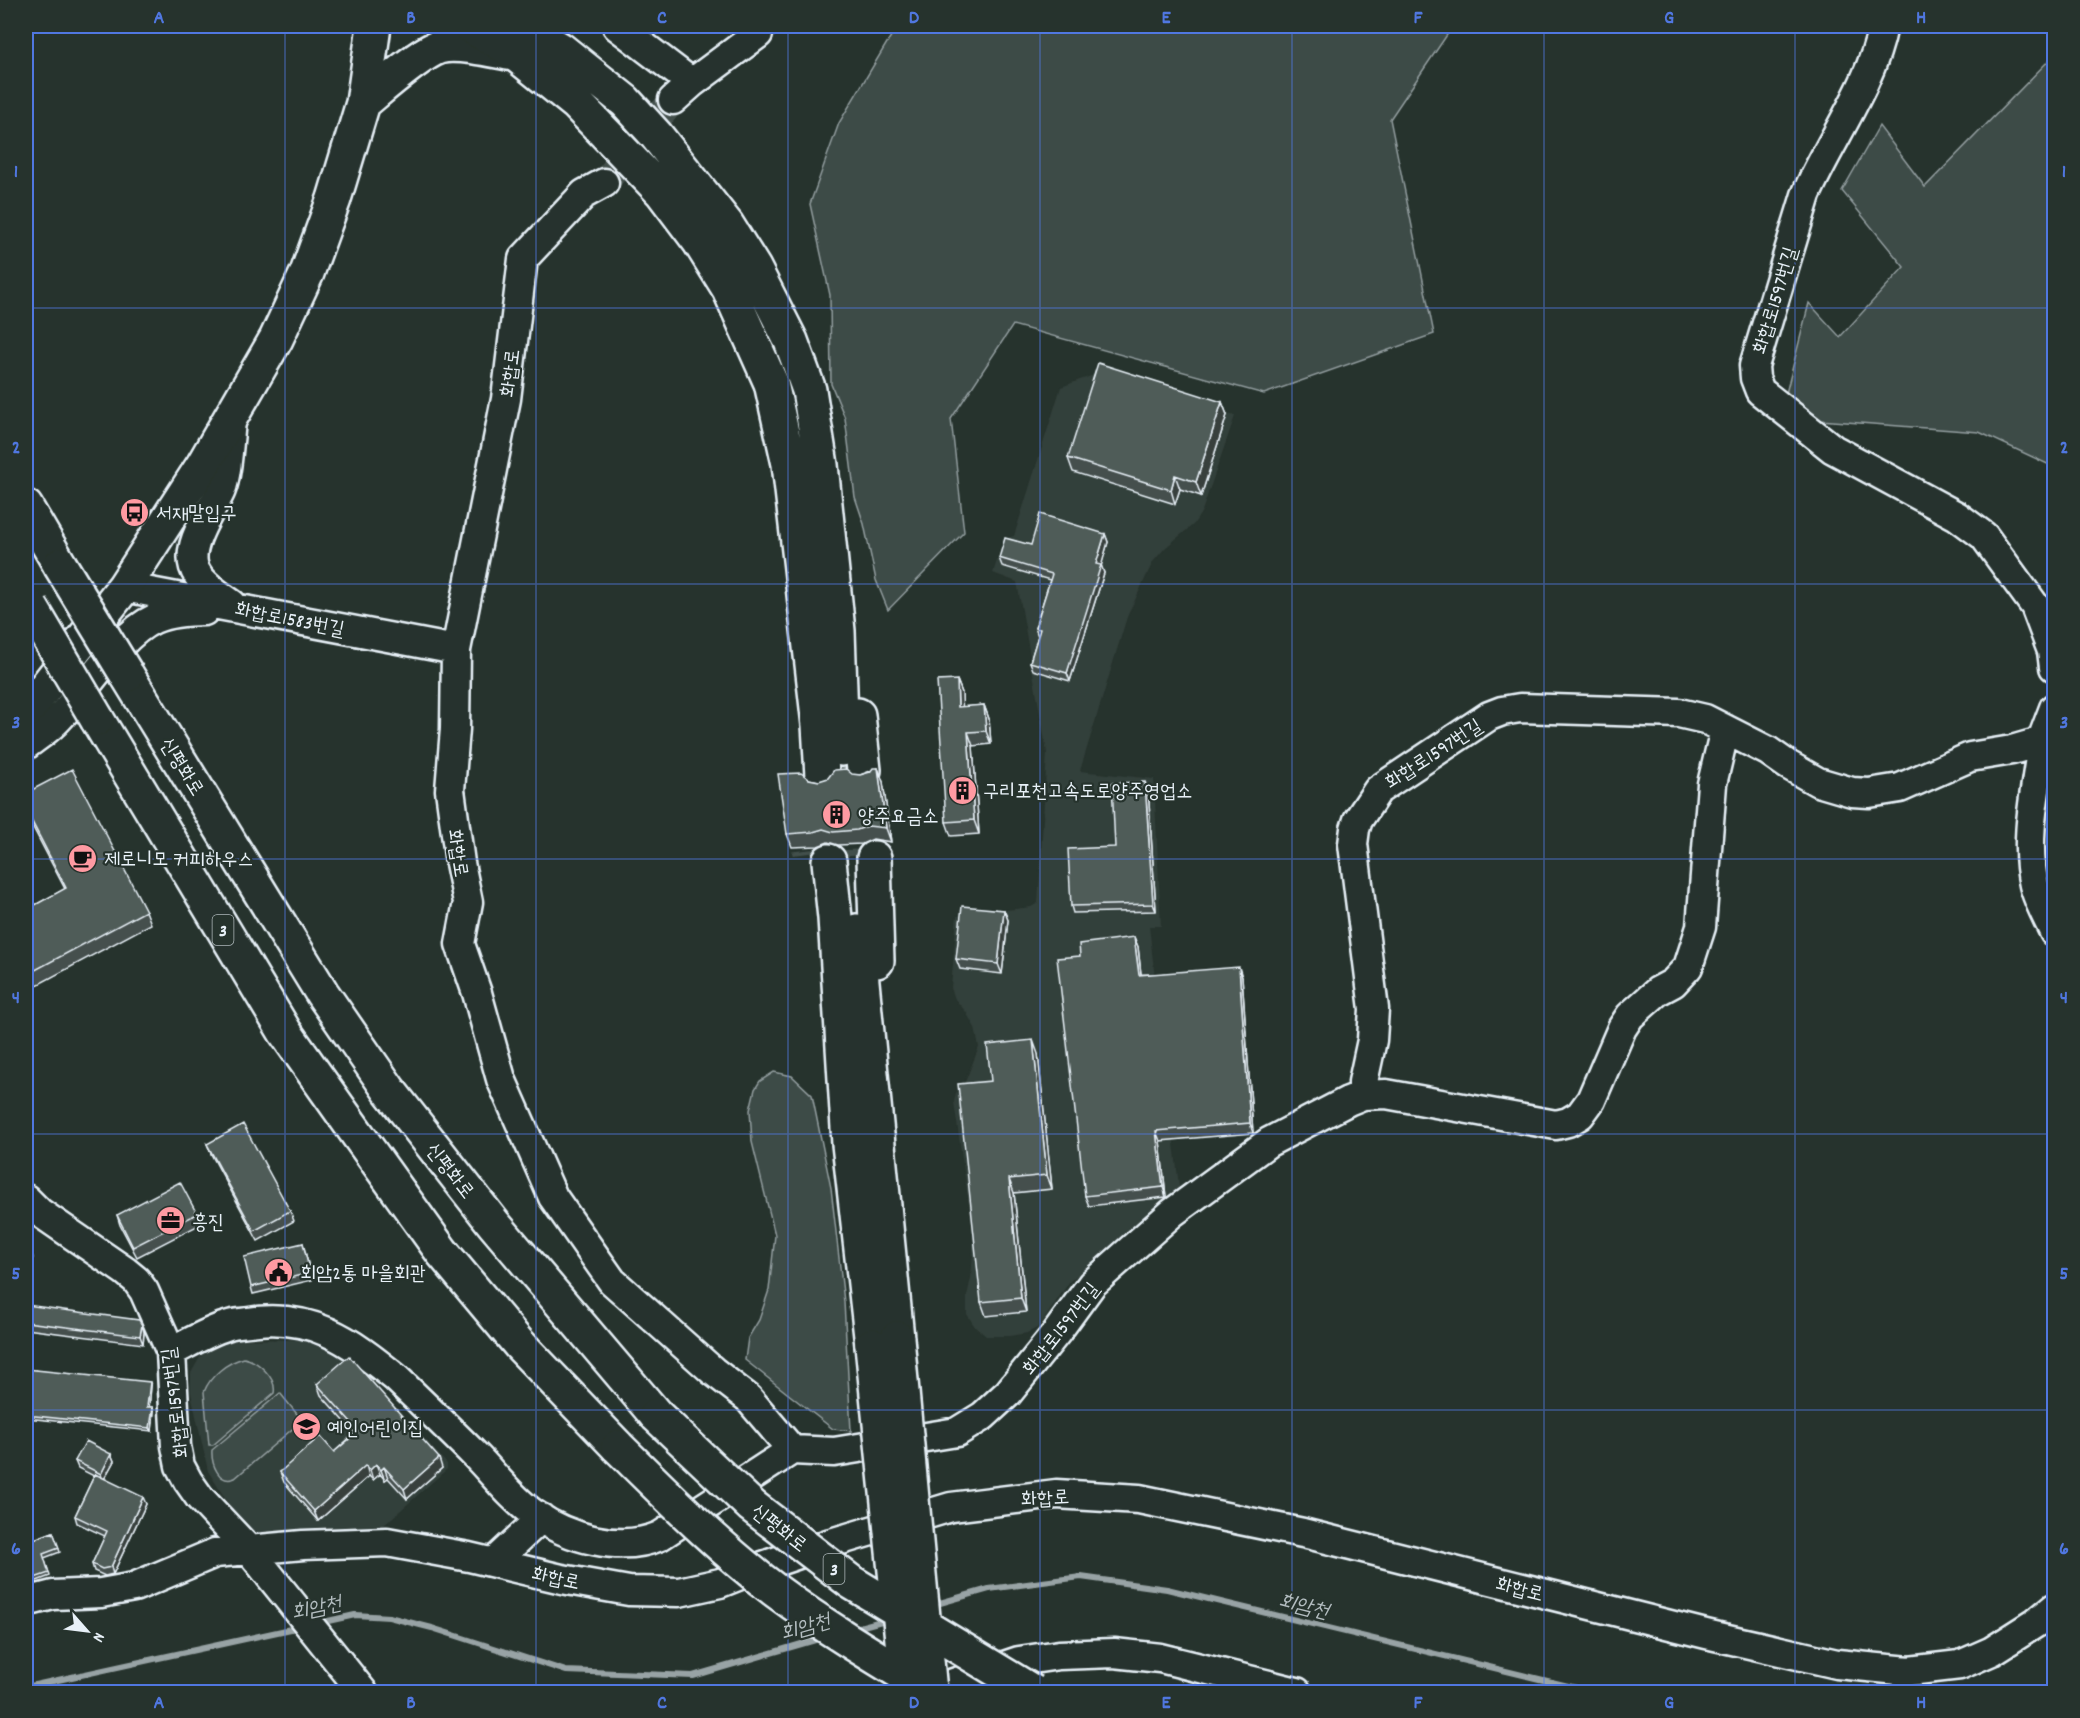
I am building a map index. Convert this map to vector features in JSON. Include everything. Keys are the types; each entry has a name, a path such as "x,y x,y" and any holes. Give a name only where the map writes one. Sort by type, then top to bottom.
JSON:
{"main road":[{"path":"26,712 124,587 232,417 276,339 308,273 334,198 363,103 374,26"},
{"path":"469,26 560,49"},
{"path":"518,40 662,192 699,241 729,289 771,383 789,464 818,714 832,773 838,631 821,465 809,390 791,341 747,255 710,200 625,101 530,26"},
{"path":"363,103 422,56 440,46 518,40"},
{"name":"신평화로","path":"26,497 32,517 60,565 322,993 389,1090 494,1224 656,1416 752,1506 851,1582 1033,1692"},
{"name":"3","path":"28,601 285,1032 442,1252 519,1344 704,1532 776,1591 926,1690"},
{"path":"885,1341 883,1200 841,857 835,918 849,1144 885,1341 926,1690"}],"street":[{"path":"617,26 682,92 758,34"},
{"name":"화합로1597번길","path":"1883,26 1870,70 1806,195 1754,366 1755,378 1760,391 1833,449 1957,516 1984,537 2035,606 2052,651 2055,667"},
{"name":"화합로","path":"604,183 584,194 523,258 506,399 456,650 450,790 468,902 460,944 477,993 501,1079 553,1197 612,1281 713,1371 748,1398 792,1450"},
{"path":"232,417 222,489 191,551 192,563 199,578 239,609"},
{"name":"화합로1583번길","path":"124,587 456,650"},
{"path":"26,746 55,722 99,670 141,626 176,612 239,609"},
{"name":"화합로1597번길","path":"1363,1095 1363,1082 1372,1040 1374,1010 1353,844 1355,829 1358,820 1378,790 1489,716 1520,708 1679,713 1705,719 1768,751 1818,782 1852,792 1869,793 1900,788 1970,758 2036,743 2052,718"},
{"name":"화합로1597번길","path":"2052,718 2031,831 2031,855 2034,885 2055,932"},
{"name":"화합로1597번길","path":"792,1450 834,1452 957,1432 983,1416 1008,1394 1092,1284 1172,1214 1269,1142 1348,1101 1363,1095 1386,1094 1556,1125 1568,1122 1580,1115 1591,1100 1622,1028 1630,1016 1658,991 1672,983 1688,967 1701,927 1712,784 1725,729"},
{"name":"화합로1597번길","path":"26,1199 39,1212 136,1280 144,1291 171,1352 174,1426 180,1466 200,1498 257,1560 359,1688"},
{"path":"171,1352 227,1325 265,1320 287,1320 308,1324 362,1352 396,1377 476,1455 523,1505 541,1518 571,1533 599,1541 626,1544 645,1542 660,1536 792,1450"},
{"name":"화합로","path":"26,1602 52,1595 101,1593 134,1587 215,1554 257,1560 303,1545 387,1542 629,1591 679,1592 720,1583 831,1543 951,1507 1056,1494 1140,1498 1303,1533 1706,1634 1837,1664 1909,1671 1960,1665 1992,1651 2055,1608"},
{"path":"494,1562 541,1518"},
{"path":"926,1690 1019,1661 1059,1655 1114,1653 1160,1658 1297,1692"}],"shaded area":[{"path":"897,26 1453,26 1390,119 1434,334 1264,394 1013,325 951,419 964,532 888,610 876,580 864,524 855,497 845,418 831,384 830,295 810,204 839,123"},
{"path":"2054,55 2054,467 1979,432 1780,417 1809,303 1840,337 1904,267 1842,191 1879,126 1925,187"},
{"path":"1099,373 1235,416 1202,511 1194,524 1165,548 1153,562 1127,617 1080,771 1154,779 1161,926 1149,926 1180,1195 1070,1281 1039,1327 1027,1333 1010,1336 986,1336 975,1327 967,1314 973,1233 954,1102 956,1093 965,1082 979,1047 975,1028 955,999 951,988 957,916 1031,907 1038,903 1047,753 1017,582 993,573 1004,539 1014,536 1061,387"},
{"path":"774,1072 792,1076 812,1095 831,1188 844,1302 851,1431 833,1429 745,1360 748,1338 759,1320 769,1290 775,1235 752,1142 750,1110 755,1089 760,1081"},
{"name":"예인어린이집","path":"232,1339 308,1340 354,1360 447,1464 447,1469 383,1526 271,1544 257,1542 208,1471 191,1393 191,1373 200,1357 217,1343"},
{"path":"244,1358 255,1363 270,1376 274,1393 213,1445 209,1445 204,1392 210,1380 220,1370"},
{"path":"280,1393 301,1419 297,1425 235,1478 225,1479 220,1476 213,1461 212,1450"}],"building":[{"path":"1098,363 1222,402 1196,482 1175,475 1171,490 1068,458"},
{"path":"1040,514 1105,534 1096,564 1101,565 1067,673 1030,662 1040,629 1035,628 1052,574 999,558 1005,538 1031,545"},
{"name":"구리포천고속도로양주영업소","path":"957,680 958,707 984,705 986,731 968,732 974,820 946,822 937,681"},
{"name":"양주요금소","path":"873,768 878,768 886,828 868,826 857,830 833,832 823,829 787,834 778,774 801,773 809,779 819,781 828,778 834,770 846,769 852,774 860,775 870,772"},
{"name":"제로니모 커피하우스","path":"72,769 146,911 26,975 26,910 66,888 26,810 26,793"},
{"path":"1145,782 1153,904 1071,906 1068,849 1115,847 1112,783"},
{"path":"962,906 1004,910 998,964 956,959"},
{"path":"1134,937 1139,975 1239,967 1250,1123 1156,1131 1163,1187 1085,1196 1057,958 1080,956 1079,944"},
{"path":"1033,1040 1047,1175 1009,1179 1021,1298 981,1302 958,1084 991,1081 987,1045"},
{"path":"243,1124 290,1211 254,1231 207,1144"},
{"path":"180,1182 197,1214 133,1247 117,1215"},
{"name":"회암2통 마을회관","path":"303,1243 310,1273 251,1287 244,1257"},
{"path":"26,1247 31,1251 26,1257"},
{"path":"26,1305 139,1320 142,1325 140,1336 26,1322"},
{"path":"349,1356 439,1458 404,1489 384,1467 381,1470 376,1464 370,1470 366,1465 314,1511 280,1472 320,1436 334,1452 359,1431 317,1384"},
{"path":"26,1369 150,1382 147,1407 153,1407 150,1428 26,1415"},
{"path":"86,1441 111,1454 101,1474 75,1461"},
{"path":"95,1474 143,1497 111,1567 102,1569 92,1564 107,1531 75,1516"},
{"path":"53,1532 59,1548 43,1554 49,1573 26,1581 26,1542"}],"waterway":[{"name":"회암천","path":"933,1605 989,1589 1081,1577 1167,1589 1593,1692"},
{"name":"회암천","path":"319,1623 355,1615 389,1617 432,1628 566,1671 693,1676 822,1638"},
{"name":"회암천","path":"852,1629 889,1619"},
{"name":"회암천","path":"26,1687 300,1627"}],"tunnel":[{"path":"604,183 673,100"},
{"path":"803,801 809,853"},
{"path":"847,801 850,856"}],"place":[{"name":"서재말입구","path":"135,512"},
{"name":"구리포천고속도로양주영업소","path":"962,790"},
{"name":"양주요금소","path":"837,815"},
{"name":"제로니모 커피하우스","path":"83,858"},
{"name":"흥진","path":"171,1221"},
{"name":"회암2통 마을회관","path":"279,1272"},
{"name":"예인어린이집","path":"306,1427"}]}
